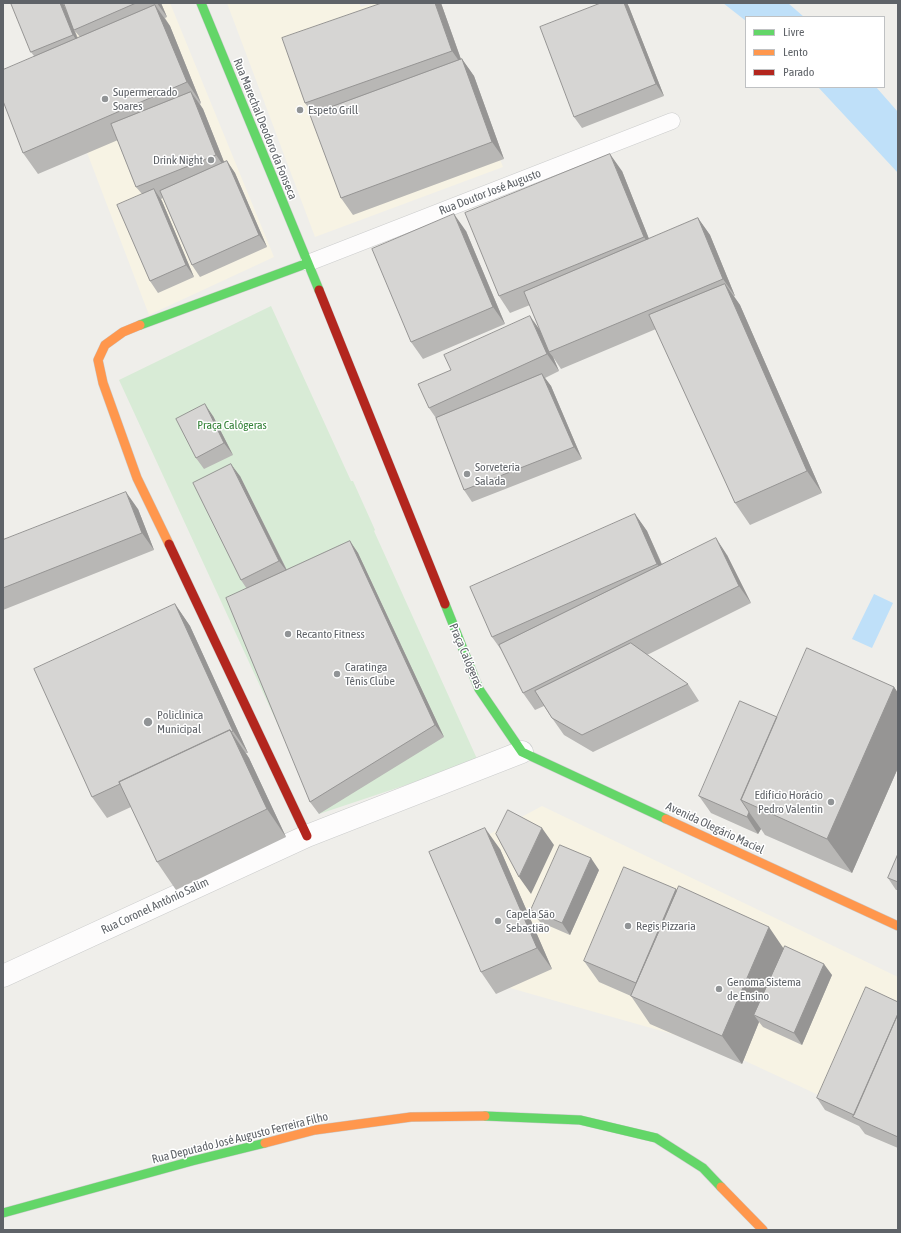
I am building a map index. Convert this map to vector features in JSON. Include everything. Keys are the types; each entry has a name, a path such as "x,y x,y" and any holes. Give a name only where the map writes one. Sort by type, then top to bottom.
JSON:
{"street":[{"name":"Rua Marechal Deodoro da Fonseca","path":"201,3 308,263"},
{"name":"Praça Calógeras","path":"308,263 478,689 522,752"},
{"path":"308,263 122,332 105,345 98,360 103,382 137,478 307,836 522,752"},
{"name":"Avenida Olegário Maciel","path":"522,752 898,926"},
{"name":"Rua Coronel Antônio Salim","path":"3,976 307,836"},
{"name":"Rua Deputado José Augusto Ferreira Filho","path":"3,1213 192,1161 315,1130 411,1117 493,1116 580,1120 656,1138 703,1168 763,1230"}],"lane":[{"name":"Rua Doutor José Augusto","path":"308,263 672,121"}],"shaded area":[{"path":"30,3 170,3 274,257 149,315"},
{"path":"227,3 359,3 361,7 375,3 438,3 503,167 315,237"},
{"path":"542,806 898,977 898,1132 711,1045 496,984 434,864"}],"green space":[{"name":"Praça Calógeras","path":"271,306 351,481 353,481 375,530 374,531 478,761 319,814 119,380"}],"water":[{"path":"723,3 788,3 803,16 745,16 745,20"},
{"path":"819,88 877,88 898,112 898,173"},
{"path":"874,594 893,603 872,648 852,639"}],"building":[{"path":"11,3 60,3 73,35 31,52"},
{"path":"64,3 136,3 74,30"},
{"path":"382,3 435,3 452,51 305,103 282,38"},
{"path":"601,3 624,3 656,84 574,117 540,27"},
{"name":"Supermercado Soares","path":"155,5 187,82 23,153 3,101 3,70"},
{"path":"462,59 492,142 341,198 310,115"},
{"path":"191,92 216,155 136,187 111,124"},
{"path":"610,154 644,237 499,296 465,213"},
{"path":"227,161 259,235 192,265 160,191"},
{"path":"154,189 186,265 150,281 117,205"},
{"path":"454,214 493,307 411,342 372,249"},
{"path":"698,218 723,279 549,352 524,292"},
{"path":"725,284 807,471 735,503 649,315"},
{"path":"530,316 547,354 429,408 418,384 451,370 444,355"},
{"path":"542,374 574,447 464,490 436,418"},
{"path":"205,404 224,443 196,458 176,419"},
{"path":"231,464 279,561 241,580 193,483"},
{"path":"126,492 142,533 3,588 3,540"},
{"path":"635,514 657,564 492,637 470,587"},
{"path":"716,538 739,586 523,693 499,645"},
{"name":"Caratinga Tênis Clube","path":"350,541 435,725 310,802 226,598"},
{"name":"Policlínica Municipal","path":"175,604 233,731 231,732 230,730 119,782 120,784 92,797 34,669"},
{"path":"631,643 688,684 582,735 552,718 535,691"},
{"path":"807,648 894,687 827,839 741,800"},
{"path":"740,701 777,717 741,800 749,812 747,817 699,796"},
{"path":"230,730 267,809 157,862 119,782"},
{"path":"508,810 542,828 519,877 496,834"},
{"name":"Capela São Sebastião","path":"485,828 537,948 481,972 429,852"},
{"path":"560,845 591,858 562,923 531,910"},
{"path":"898,854 898,882 888,878"},
{"path":"624,867 676,889 636,983 584,961"},
{"name":"Genoma Sistema de Ensino","path":"679,886 769,927 722,1036 631,996"},
{"path":"785,946 824,964 794,1033 754,1015"},
{"path":"866,987 898,1002 898,1014 854,1115 817,1098"},
{"path":"898,1014 898,1137 853,1117"}],"traffic: fast":[{"path":"201,3 319,290"},
{"path":"140,325 308,263"},
{"path":"445,604 479,689 522,752 666,819"},
{"path":"485,1116 580,1120 656,1138 703,1168 721,1187"},
{"path":"3,1213 192,1161 265,1143"}],"traffic: slow":[{"path":"140,325 123,332 105,345 98,360 103,383 137,478 169,544"},
{"path":"666,819 898,926"},
{"path":"265,1143 315,1130 411,1117 485,1116"},
{"path":"721,1187 763,1230"}],"traffic: jam":[{"path":"319,290 445,604"},
{"path":"169,544 307,836"}],"place":[{"name":"Supermercado Soares","path":"105,99"},
{"name":"Espeto Grill","path":"300,110"},
{"name":"Drink Night","path":"211,160"},
{"name":"Sorveteria Salada","path":"467,474"},
{"name":"Recanto Fitness","path":"288,634"},
{"name":"Caratinga Tênis Clube","path":"337,674"},
{"name":"Policlínica Municipal","path":"148,722"},
{"name":"Edifício Horácio Pedro Valentin","path":"831,802"},
{"name":"Capela São Sebastião","path":"498,921"},
{"name":"Regis Pizzaria","path":"628,926"},
{"name":"Genoma Sistema de Ensino","path":"719,989"}]}
